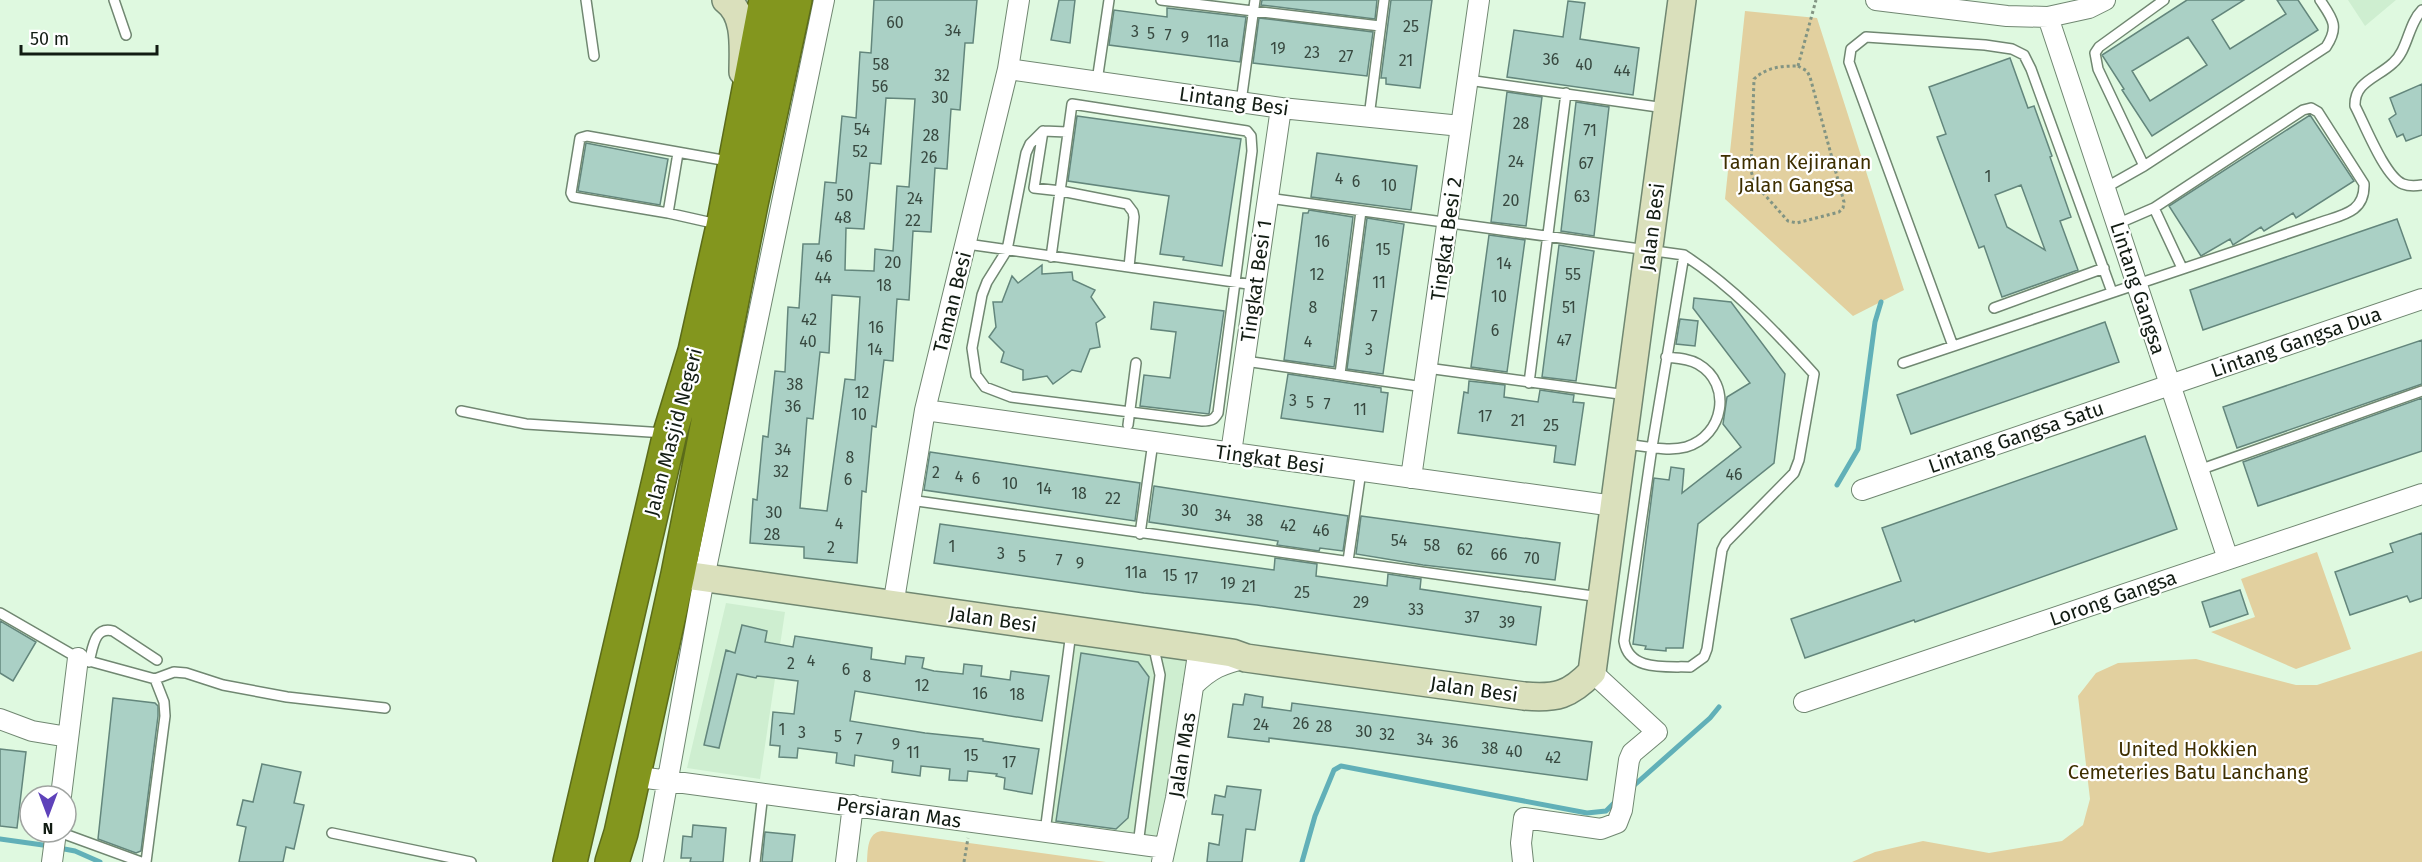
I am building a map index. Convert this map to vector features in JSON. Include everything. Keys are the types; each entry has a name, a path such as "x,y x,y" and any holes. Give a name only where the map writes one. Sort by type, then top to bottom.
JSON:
{"highway":[{"name":"Jalan Masjid Negeri","path":"570,862 670,433 695,351 723,226 766,0"},
{"name":"Jalan Masjid Negeri","path":"612,862 621,833 632,776 691,576 751,204 795,0"},
{"path":"578,830 601,808 647,613 660,589 691,576"}],"street":[{"path":"728,0 736,11 742,29 743,112"},
{"path":"653,862 668,781 691,576 824,0"},
{"name":"Taman Besi","path":"893,606 925,410 1008,69 1019,0"},
{"name":"Tingkat Besi 2","path":"1411,478 1449,224 1479,0"},
{"name":"Jalan Besi","path":"691,576 1199,648 1232,653 1246,658 1538,697 1567,693 1579,686 1592,672 1682,0"},
{"path":"1876,0 2007,16 2048,17 2089,8 2105,0"},
{"name":"Lintang Gangsa","path":"2048,17 2229,559"},
{"name":"Lintang Besi","path":"1008,69 1281,108 1461,126"},
{"name":"Tingkat Besi 1","path":"1232,453 1281,108"},
{"name":"Lintang Gangsa Dua","path":"2170,384 2422,298"},
{"name":"Lintang Gangsa Satu","path":"1862,490 2170,384"},
{"name":"Tingkat Besi","path":"925,410 1614,506"},
{"name":"Lorong Gangsa","path":"1804,702 2422,494"},
{"name":"Jalan Mas","path":"1163,855 1176,798 1199,648"},
{"path":"1193,686 1209,671 1225,663 1246,658"},
{"path":"62,784 68,737 84,660"},
{"path":"1523,862 1521,843 1524,818 1601,829 1617,823 1622,810 1632,753 1657,732 1592,672"},
{"path":"0,719 32,731 68,737"},
{"name":"Persiaran Mas","path":"632,776 1138,845 1163,855"},
{"path":"846,862 853,806"},
{"path":"52,862 55,844"}],"lane":[{"path":"114,0 126,35"},
{"path":"586,0 594,56"},
{"path":"1097,81 1108,0"},
{"path":"1161,0 1380,26"},
{"path":"1241,102 1255,0"},
{"path":"1369,117 1384,0"},
{"path":"2144,166 2098,69 2095,53 2098,47 2164,0"},
{"path":"2105,188 2144,166 2326,47 2332,38 2333,21 2320,0"},
{"path":"2422,9 2394,62 2359,87 2355,96 2355,106 2388,170 2396,180 2404,185 2422,185"},
{"path":"1953,346 1849,62 1851,49 1866,37 1985,45 2012,49 2024,56 2031,69 2112,292"},
{"path":"1468,80 1667,108"},
{"path":"1529,383 1566,93"},
{"path":"1051,257 1072,104 1247,132 1251,136 1252,151 1218,413 1215,418 1203,421 1011,397 986,387 975,375 972,348 982,295 987,282 1007,250 1026,153 1030,144 1043,131 1067,132"},
{"path":"1903,363 2358,208 2365,197 2364,184 2318,112 2311,108 2303,110 2154,208 2117,224"},
{"path":"1043,131 1034,188 1122,202 1131,208 1134,217 1129,267"},
{"path":"723,226 668,213 573,197 571,193 580,138 587,136 734,162"},
{"path":"668,213 678,153"},
{"path":"1268,198 1684,255 1709,271 1792,349 1814,374 1799,460 1794,473 1726,543 1722,550 1707,649 1704,657 1690,667 1643,664 1630,656 1624,641 1652,447 1684,255"},
{"path":"2154,208 2182,268"},
{"path":"1340,374 1360,211"},
{"path":"967,244 1255,285"},
{"path":"1994,308 2104,268"},
{"path":"1623,444 1676,448 1698,442 1715,425 1720,412 1719,390 1710,375 1690,360 1666,357"},
{"path":"1245,361 1340,374 1529,383 1629,395"},
{"path":"1128,425 1136,363"},
{"path":"2199,470 2422,391"},
{"path":"461,411 526,424 670,433"},
{"path":"1140,534 1153,442"},
{"path":"1348,561 1361,471"},
{"path":"910,500 1602,598"},
{"path":"0,613 84,660 155,679 174,672 186,673 223,685 287,697 385,708"},
{"path":"84,660 96,637 107,629 157,660"},
{"path":"1045,832 1072,630"},
{"path":"1138,845 1160,675 1155,653 1144,640"},
{"path":"146,862 165,716 164,702 155,679"},
{"path":"755,862 763,793"},
{"path":"332,833 471,862"},
{"path":"78,842 141,862"}],"path":[{"path":"1798,66 1816,0"},
{"path":"1798,66 1807,71 1810,77 1844,202 1839,212 1797,223 1788,221 1755,184 1751,171 1754,79 1763,71 1773,67 1798,66"}],"shaded area":[{"path":"2348,0 2396,0 2365,26"},
{"path":"726,603 785,612 760,779 687,768"},
{"path":"1072,630 1199,648 1165,848 1045,832"}],"green space":[{"name":"Taman Kejiranan Jalan Gangsa","path":"1745,11 1817,18 1904,290 1853,316 1725,199"},
{"path":"2317,552 2351,649 2296,669 2211,632 2255,617 2241,579"},
{"name":"United Hokkien Cemeteries Batu Lanchang","path":"2422,651 2422,862 1852,862 1875,852 1923,841 1989,853 2062,841 2083,825 2090,799 2078,696 2096,673 2118,663 2196,659 2296,685 2317,685"},
{"path":"877,832 1106,862 867,862 871,838"}],"building":[{"path":"874,0 977,0 973,43 965,43 960,110 951,109 947,169 935,168 931,232 913,231 909,300 897,299 893,361 884,360 876,427 872,426 866,492 862,491 857,563 804,558 804,547 750,543 753,499 757,500 763,436 768,437 775,371 785,372 788,307 799,308 803,244 819,244 825,182 836,183 842,116 856,118 860,52 871,53","holes":["886,98 915,99 909,187 897,186 893,251 875,249 874,271 845,270 846,228 864,229 870,163 881,164","832,295 860,297 855,380 845,379 827,511 800,508 807,418 813,419 820,352 829,353"]},
{"path":"1059,0 1075,0 1070,43 1051,40"},
{"path":"1262,0 1377,0 1375,19 1261,5"},
{"path":"1391,0 1432,0 1420,88 1386,84 1386,78 1381,78"},
{"path":"2187,0 2244,0 2212,20 2230,49 2286,14 2277,0 2298,0 2318,30 2152,136 2102,55","holes":["2188,37 2207,65 2150,101 2132,71"]},
{"path":"1568,1 1585,3 1580,39 1639,48 1633,95 1507,77 1514,30 1563,37"},
{"path":"1167,8 1246,17 1240,62 1109,45 1114,10 1167,17"},
{"path":"1259,18 1373,32 1367,76 1253,63"},
{"path":"2010,58 2028,108 2034,106 2052,156 2050,157 2071,217 2060,221 2078,270 2002,297 1984,246 1979,248 1937,137 1946,134 1929,87","holes":["2021,185 2045,250 2007,227 1995,195"]},
{"path":"2422,84 2422,135 2406,141 2403,134 2397,137 2389,119 2396,114 2390,98"},
{"path":"1507,92 1542,97 1526,226 1491,222"},
{"path":"1576,102 1609,107 1594,236 1561,231"},
{"path":"2310,115 2354,181 2296,218 2293,213 2264,231 2261,227 2233,245 2230,239 2201,256 2169,206"},
{"path":"1077,116 1241,139 1222,266 1160,254 1169,196 1068,181"},
{"path":"586,143 668,159 660,205 578,191"},
{"path":"1317,153 1417,166 1411,210 1311,197"},
{"path":"1309,210 1353,217 1334,367 1284,360 1303,213 1308,213"},
{"path":"1367,218 1404,224 1383,374 1347,369"},
{"path":"2397,219 2411,258 2203,330 2190,290"},
{"path":"1489,235 1525,240 1507,372 1471,367"},
{"path":"1559,245 1594,251 1576,381 1542,377"},
{"path":"1042,265 1042,274 1072,272 1073,280 1095,290 1091,297 1105,317 1096,323 1100,347 1090,349 1081,372 1072,370 1053,384 1047,376 1023,380 1023,370 1001,362 1004,352 989,337 996,327 993,302 1002,302 1012,276 1018,283"},
{"path":"1694,298 1731,302 1785,374 1774,463 1698,524 1683,648 1666,648 1666,651 1645,649 1646,646 1633,644 1654,478 1669,480 1671,467 1684,469 1682,493 1741,447 1723,424 1727,397 1750,383 1693,308"},
{"path":"1154,302 1224,311 1209,414 1140,406 1144,375 1170,378 1176,332 1151,329"},
{"path":"1680,319 1698,321 1695,346 1676,344"},
{"path":"2105,322 2119,362 1911,434 1897,395"},
{"path":"2422,340 2422,384 2237,448 2223,407"},
{"path":"1288,374 1381,388 1381,392 1388,393 1383,432 1281,418"},
{"path":"1469,381 1505,385 1504,397 1538,402 1540,390 1574,395 1573,402 1584,403 1575,465 1554,462 1556,446 1458,433 1464,392 1468,393"},
{"path":"2422,398 2422,451 2258,506 2243,462"},
{"path":"2145,436 2177,529 1915,622 1914,620 1805,658 1791,619 1901,581 1882,528"},
{"path":"930,452 1140,483 1135,521 924,490"},
{"path":"1154,486 1348,516 1343,551 1320,548 1319,551 1277,545 1278,541 1149,522"},
{"path":"1361,516 1560,543 1555,580 1423,565 1356,554"},
{"path":"940,524 1274,570 1275,558 1317,564 1316,576 1387,586 1388,574 1421,579 1420,589 1541,607 1536,645 1257,605 1144,593 934,563"},
{"path":"2422,533 2422,598 2410,602 2407,596 2350,615 2335,572 2393,552 2390,544"},
{"path":"2240,590 2248,614 2210,627 2202,602"},
{"path":"0,621 36,642 13,681 0,673"},
{"path":"742,625 767,631 765,642 793,647 795,636 872,648 871,659 905,664 906,656 924,658 922,668 934,671 963,674 964,664 982,666 981,676 1010,680 1011,671 1049,676 1042,721 855,691 850,721 1039,749 1032,794 1004,789 1005,778 996,776 997,774 968,771 967,781 949,780 950,769 921,766 920,776 892,772 893,761 855,755 854,766 836,763 837,753 798,748 797,758 779,757 780,746 770,745 773,712 794,714 798,681 757,676 756,678 737,674 719,748 704,745 726,650 735,653"},
{"path":"1081,653 1138,662 1149,677 1128,818 1116,829 1056,821"},
{"path":"1245,694 1263,697 1262,707 1291,711 1292,703 1592,742 1587,780 1269,738 1269,742 1228,737 1233,704 1243,705"},
{"path":"113,698 155,703 158,706 141,851 136,853 98,839"},
{"path":"0,749 26,752 22,784 18,784 17,828 0,826"},
{"path":"262,764 301,772 294,803 304,805 294,849 286,847 283,862 239,862 246,827 237,825 243,800 253,802"},
{"path":"1227,786 1261,790 1255,830 1246,829 1242,862 1207,862 1209,843 1219,845 1223,815 1212,814 1215,795 1225,797"},
{"path":"693,825 726,828 723,862 690,862 691,858 681,858 683,836 692,837"},
{"path":"765,832 795,835 792,862 762,862"}],"waterway":[{"path":"1837,485 1858,449 1875,322 1881,302"},
{"path":"1630,789 1710,718 1719,707"},
{"path":"1302,862 1315,816 1334,770 1341,766 1587,813 1606,811 1616,801"},
{"path":"0,839 50,846"},
{"path":"59,848 75,851 100,862"}]}
